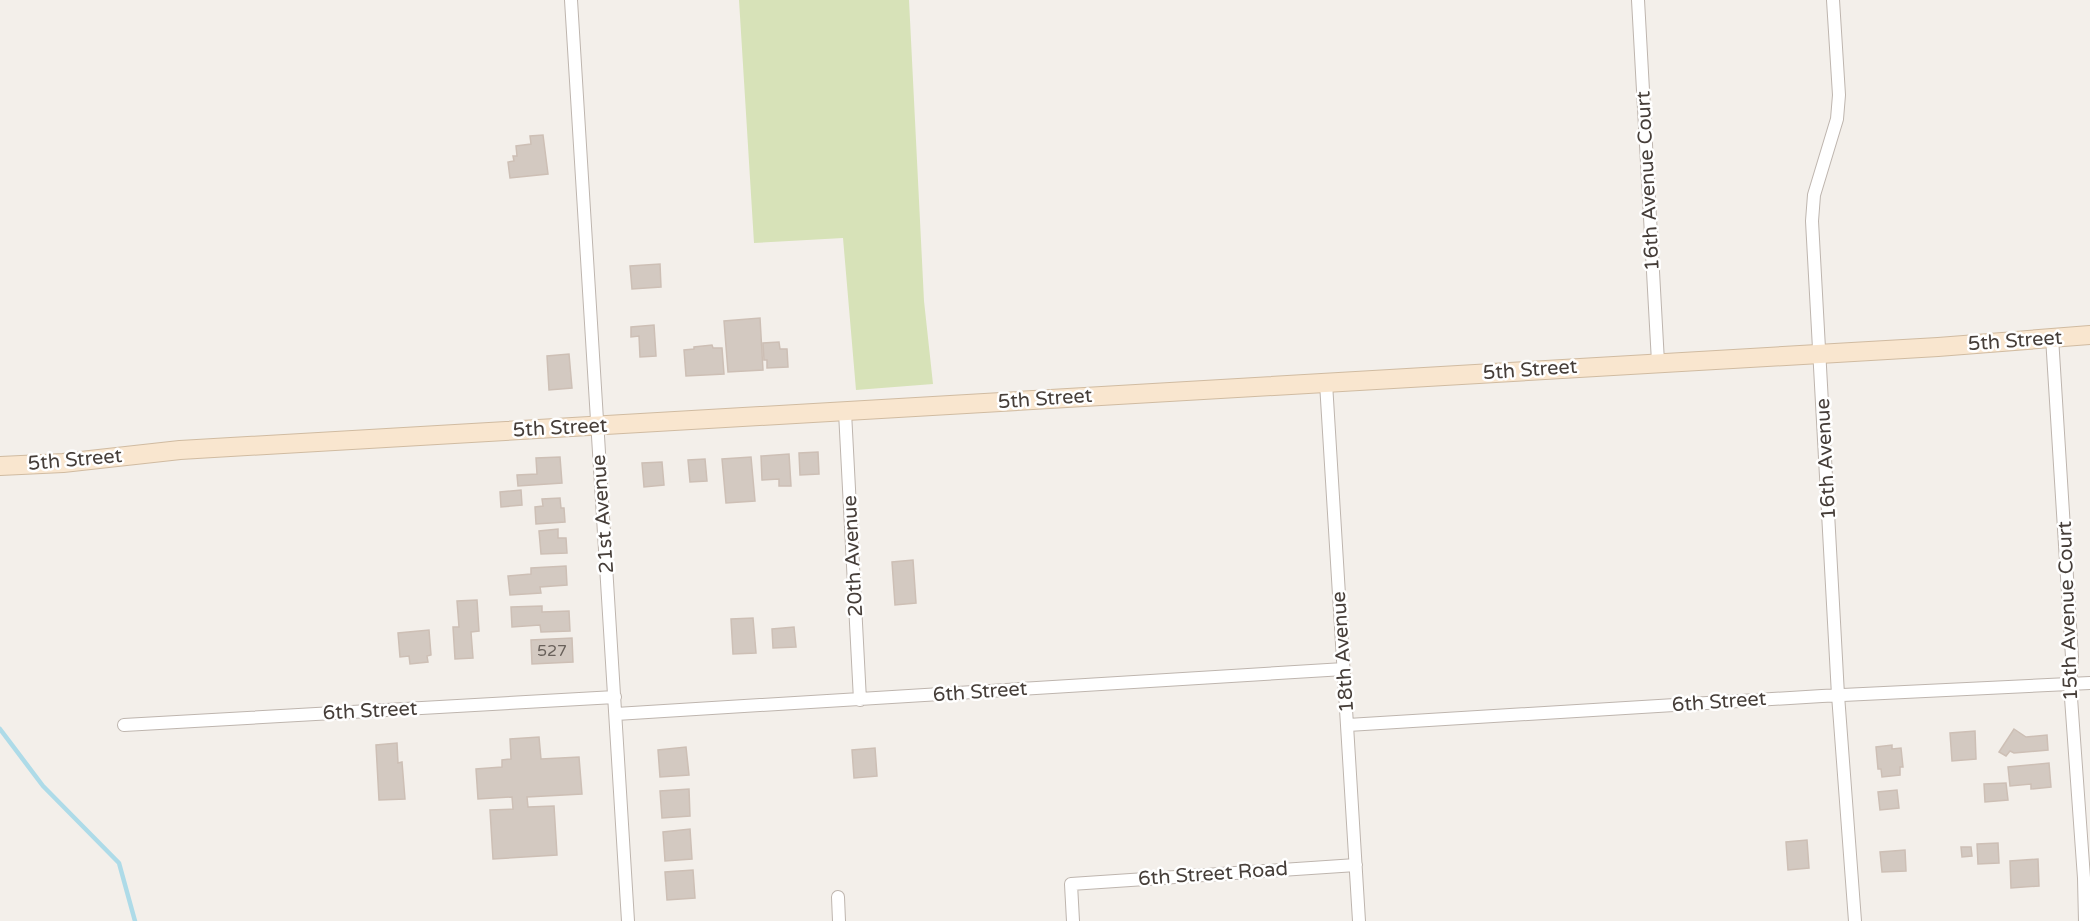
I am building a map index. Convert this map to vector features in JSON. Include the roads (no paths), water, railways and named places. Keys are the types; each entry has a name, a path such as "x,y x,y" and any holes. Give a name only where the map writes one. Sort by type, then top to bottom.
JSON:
{"main road":[{"name":"5th Street","path":"0,466 81,461 180,450 845,412 2090,335"}],"street":[{"name":"21st Avenue","path":"571,0 628,921"},
{"name":"16th Avenue Court","path":"1638,0 1659,362"},
{"name":"16th Avenue","path":"1833,0 1839,95 1836,120 1814,195 1812,221 1838,695 1855,921"},
{"name":"15th Avenue Court","path":"2052,338 2072,657 2070,684 2085,921"},
{"name":"18th Avenue","path":"1326,383 1359,921"},
{"name":"20th Avenue","path":"845,412 860,700"},
{"name":"6th Street","path":"616,714 1344,669"},
{"name":"6th Street","path":"1348,725 1838,695 2090,683"},
{"name":"6th Street","path":"124,725 615,697"},
{"name":"6th Street Road","path":"1073,921 1071,884 1356,865"},
{"path":"838,897 839,921"}],"waterway":[{"path":"0,729 43,786 119,863 135,921"}]}
